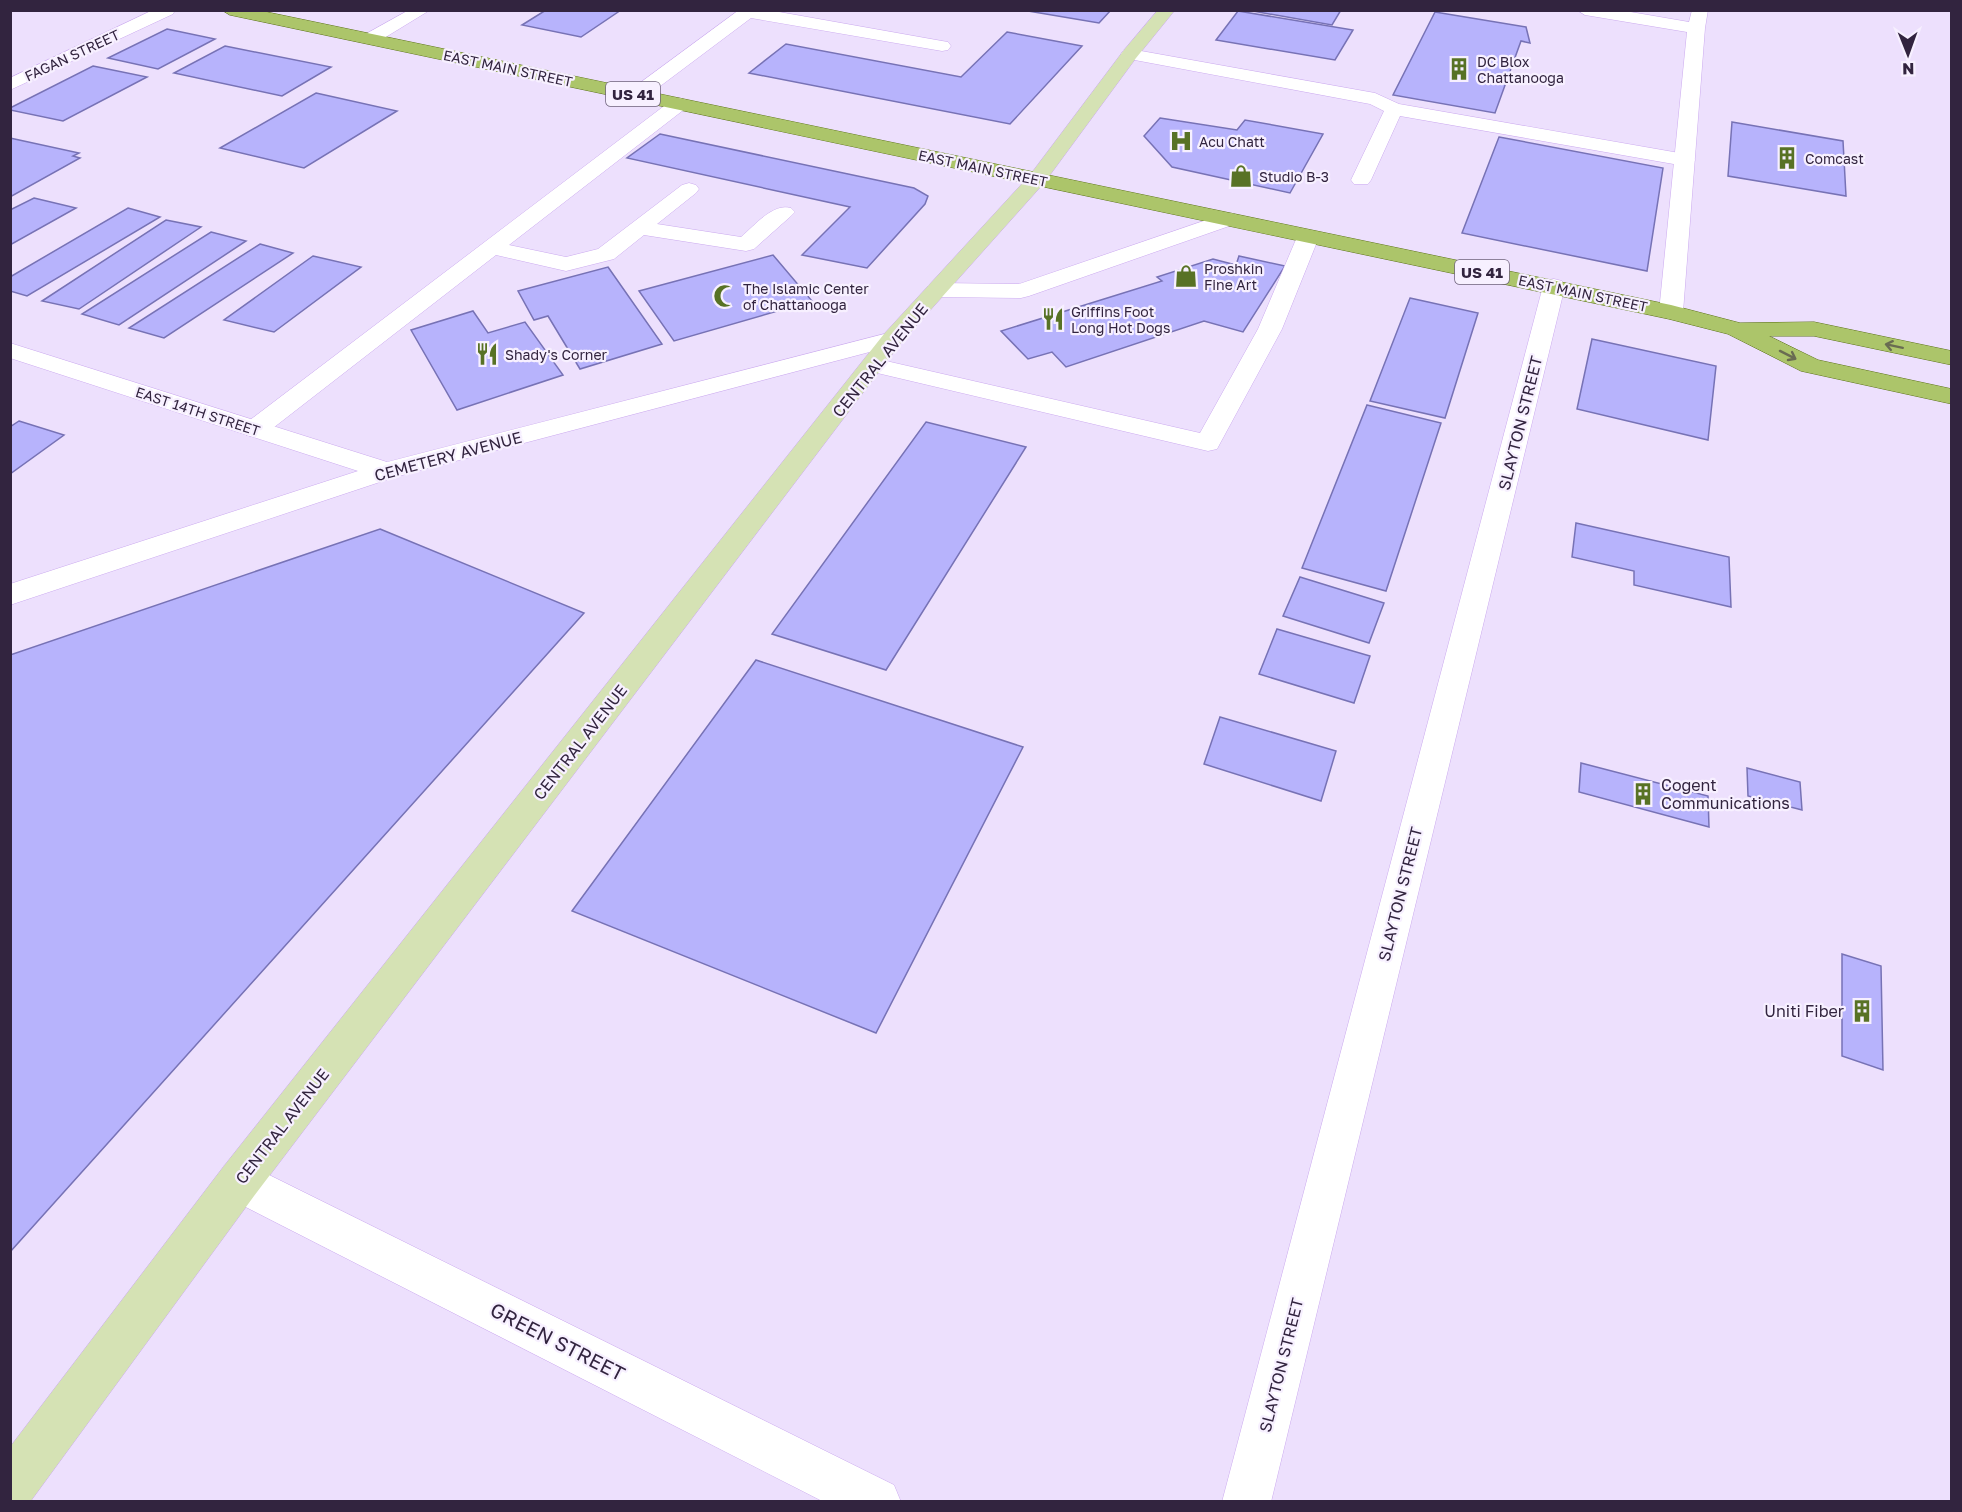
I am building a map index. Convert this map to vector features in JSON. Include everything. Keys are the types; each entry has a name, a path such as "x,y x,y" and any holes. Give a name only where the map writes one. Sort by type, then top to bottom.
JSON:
{"main road":[{"name":"EAST MAIN STREET","path":"230,10 1671,312 1736,329 1810,366 1952,397"},
{"name":"CENTRAL AVENUE","path":"10,1488 239,1181 883,352 1037,179 1130,54 1167,10"},
{"name":"EAST MAIN STREET","path":"1736,329 1814,329 1952,358"}],"street":[{"name":"FAGAN STREET","path":"10,84 167,10"},
{"path":"370,39 422,10"},
{"path":"1585,10 1698,19 1671,312"},
{"path":"636,95 748,12 942,46"},
{"path":"1130,54 1375,99 1394,110 1685,160"},
{"path":"255,429 679,104"},
{"path":"1361,180 1394,110"},
{"path":"491,247 566,264 606,254 689,189"},
{"path":"639,228 746,244 784,212"},
{"path":"937,290 1021,291 1227,219"},
{"path":"883,352 1208,443 1270,329 1308,237"},
{"name":"SLAYTON STREET","path":"1246,1502 1554,286"},
{"name":"EAST 14TH STREET","path":"10,350 386,471"},
{"name":"CEMETERY AVENUE","path":"10,595 386,471 883,352"},
{"name":"GREEN STREET","path":"239,1181 877,1502"}],"building":[{"path":"546,10 621,10 581,37 522,25"},
{"path":"1022,10 1111,10 1099,23"},
{"path":"1247,10 1341,10 1332,25"},
{"path":"1238,11 1353,30 1335,60 1216,40"},
{"name":"DC Blox Chattanooga","path":"1435,12 1526,27 1530,43 1521,41 1495,113 1393,95"},
{"path":"167,29 215,39 158,69 108,58"},
{"path":"1007,32 1082,46 1010,124 749,73 786,44 961,77"},
{"path":"225,46 331,67 282,96 174,73"},
{"path":"93,66 147,77 63,121 10,110 10,108"},
{"path":"316,93 397,111 304,168 220,148"},
{"path":"1160,118 1237,130 1245,120 1323,134 1290,193 1172,167 1144,136"},
{"name":"Comcast","path":"1732,122 1843,141 1846,196 1728,176"},
{"path":"660,134 914,188 928,196 925,204 867,268 802,255 850,207 627,158"},
{"path":"1499,137 1663,168 1647,271 1462,233"},
{"path":"10,138 79,153 73,156 80,158 10,197"},
{"path":"34,198 76,208 10,245 10,210"},
{"path":"128,208 160,217 27,296 10,291 10,277"},
{"path":"166,220 201,227 79,309 42,301"},
{"path":"211,232 246,241 119,325 82,314"},
{"path":"260,244 293,253 164,338 129,328"},
{"name":"The Islamic Center of Chattanooga","path":"773,255 812,301 674,341 639,291"},
{"path":"313,256 361,267 274,332 224,320"},
{"path":"1239,256 1285,266 1243,332 1204,321 1066,367 1052,352 1028,359 1001,331 1162,281 1157,277 1213,259 1236,265"},
{"path":"608,267 662,344 580,369 548,316 534,320 518,291"},
{"path":"1410,298 1478,313 1445,418 1370,401"},
{"name":"Shady's Corner","path":"473,311 488,333 525,322 563,375 457,410 411,330"},
{"path":"1592,339 1716,366 1708,440 1577,409"},
{"path":"1367,405 1441,423 1386,591 1302,568"},
{"path":"19,421 64,435 10,474 10,427"},
{"path":"926,422 1026,447 886,670 772,634"},
{"path":"1576,523 1729,557 1731,607 1634,585 1634,571 1572,557"},
{"path":"380,529 584,613 10,1252 10,655"},
{"path":"1300,577 1384,603 1369,643 1283,616"},
{"path":"1277,629 1370,656 1354,703 1259,674"},
{"path":"756,660 1023,747 876,1033 572,911"},
{"path":"1220,717 1336,751 1321,801 1204,764"},
{"name":"Cogent Communications","path":"1581,763 1708,796 1709,827 1579,792"},
{"path":"1747,768 1800,782 1802,810 1748,796"},
{"name":"Uniti Fiber","path":"1842,954 1881,966 1883,1070 1842,1056"}],"place":[{"name":"DC Blox Chattanooga","path":"1459,69"},
{"name":"Acu Chatt","path":"1181,141"},
{"name":"Comcast","path":"1787,158"},
{"name":"Studio B-3","path":"1241,176"},
{"name":"Proshkin Fine Art","path":"1186,276"},
{"name":"The Islamic Center of Chattanooga","path":"725,296"},
{"name":"Griffins Foot Long Hot Dogs","path":"1053,319"},
{"name":"Shady's Corner","path":"487,354"},
{"name":"Cogent Communications","path":"1643,794"},
{"name":"Uniti Fiber","path":"1862,1011"}]}
